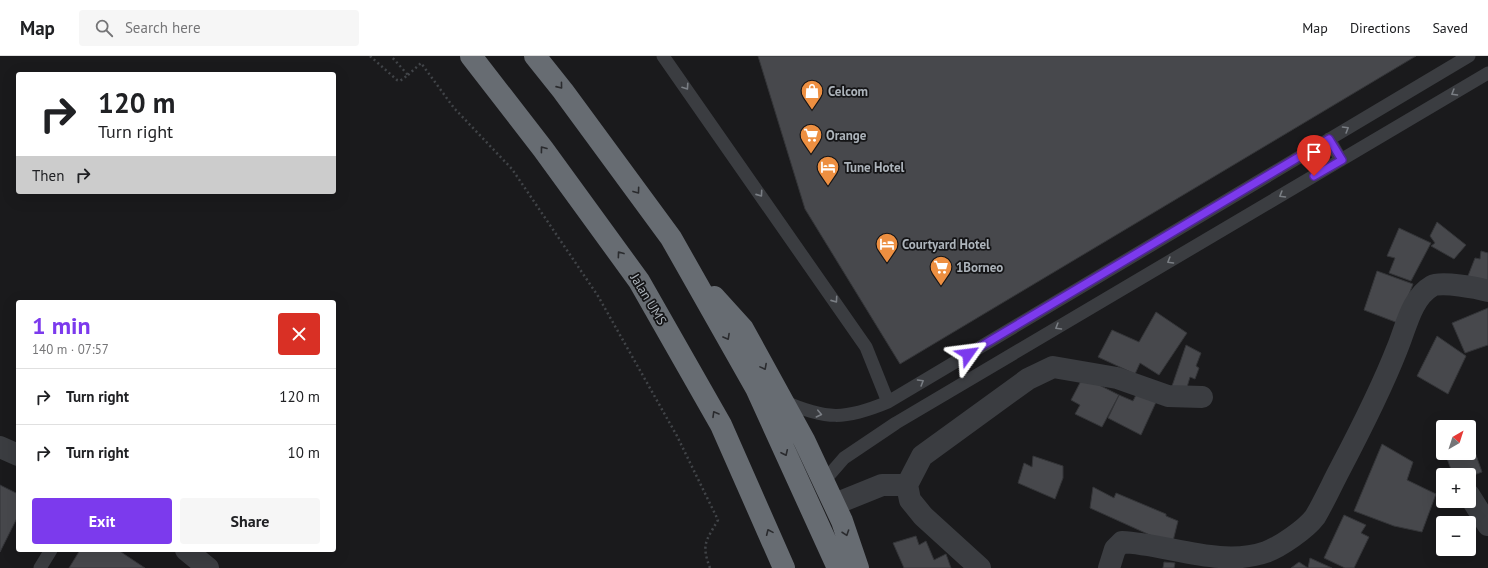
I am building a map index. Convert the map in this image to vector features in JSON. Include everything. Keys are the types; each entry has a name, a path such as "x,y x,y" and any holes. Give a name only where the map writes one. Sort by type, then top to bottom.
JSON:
{"highway":[{"name":"Jalan UMS","path":"471,56 543,149 639,281 721,425 784,568"},
{"path":"535,56 563,91 671,238 756,388 838,568"},
{"path":"689,270 743,329 783,401 824,481 835,504 858,568"}],"street":[{"path":"1109,568 1116,549 1122,542 1204,555 1233,557 1253,556 1266,552 1299,532 1314,518 1360,431 1385,379 1414,306 1423,293 1433,285 1445,284 1488,291"},
{"path":"980,568 923,516 910,500 907,485 922,456 1028,379 1053,368 1117,378 1168,396 1202,397"},
{"path":"0,446 16,454"},
{"path":"835,504 882,485 907,485"},
{"path":"1476,506 1488,526"},
{"path":"188,552 208,568"}],"lane":[{"path":"663,56 866,347 888,402"},
{"path":"783,401 804,411 825,416 842,416 867,411 888,402 1469,56"},
{"path":"824,481 844,458 896,423 1488,73"},
{"path":"1329,139 1342,160"},
{"path":"40,568 50,552"}],"path":[{"path":"370,56 400,81 408,76 421,63 454,108 512,169 598,296 677,436 718,520 706,540 705,554 710,568"},
{"path":"391,56 408,76"}],"building":[{"name":"1Borneo","path":"758,56 1416,56 900,364 805,209"},
{"path":"1437,222 1466,245 1454,259 1431,246 1435,243 1430,236"},
{"path":"1399,228 1431,243 1411,281 1389,273 1395,258 1387,256"},
{"path":"1481,251 1488,253 1488,287 1466,281 1475,258 1480,259"},
{"path":"1377,271 1413,284 1398,323 1364,310"},
{"path":"1488,308 1488,345 1465,353 1452,323"},
{"path":"1156,312 1187,333 1159,375 1140,363 1135,374 1098,357 1112,330 1139,342"},
{"path":"1437,336 1466,356 1448,394 1417,376"},
{"path":"1186,345 1201,353 1196,366 1199,368 1195,379 1190,377 1185,394 1171,389"},
{"path":"1083,377 1119,395 1102,427 1075,414 1080,405 1071,400"},
{"path":"1137,393 1157,400 1141,435 1108,418 1119,395 1133,401"},
{"path":"1382,444 1413,462 1407,480 1436,494 1422,532 1394,526 1354,511"},
{"path":"1476,455 1482,472 1476,474 1476,468 1450,468 1448,460 1476,460"},
{"path":"1033,456 1063,466 1063,478 1055,499 1018,483 1024,463 1032,467"},
{"path":"0,485 16,493 16,520 0,552"},
{"path":"1093,487 1114,498 1116,493 1166,514 1166,516 1178,521 1172,545 1090,508"},
{"path":"1344,515 1366,525 1361,533 1369,537 1354,568 1345,568 1324,558"},
{"path":"916,536 919,545 926,541 934,560 946,554 951,568 904,568 893,543"},
{"path":"79,552 121,552 145,568 69,568"},
{"path":"1310,558 1332,568 1308,568"},
{"path":"1164,562 1175,563 1174,568 1163,568"},
{"path":"1299,562 1308,568 1291,568"}],"place":[{"name":"Celcom","path":"812,110"},
{"name":"Orange","path":"811,154"},
{"name":"Tune Hotel","path":"828,186"},
{"name":"Courtyard Hotel","path":"887,264"},
{"name":"1Borneo","path":"941,286"}],"route":[{"path":"968,354 1329,139 1342,160 1314,176"}]}
